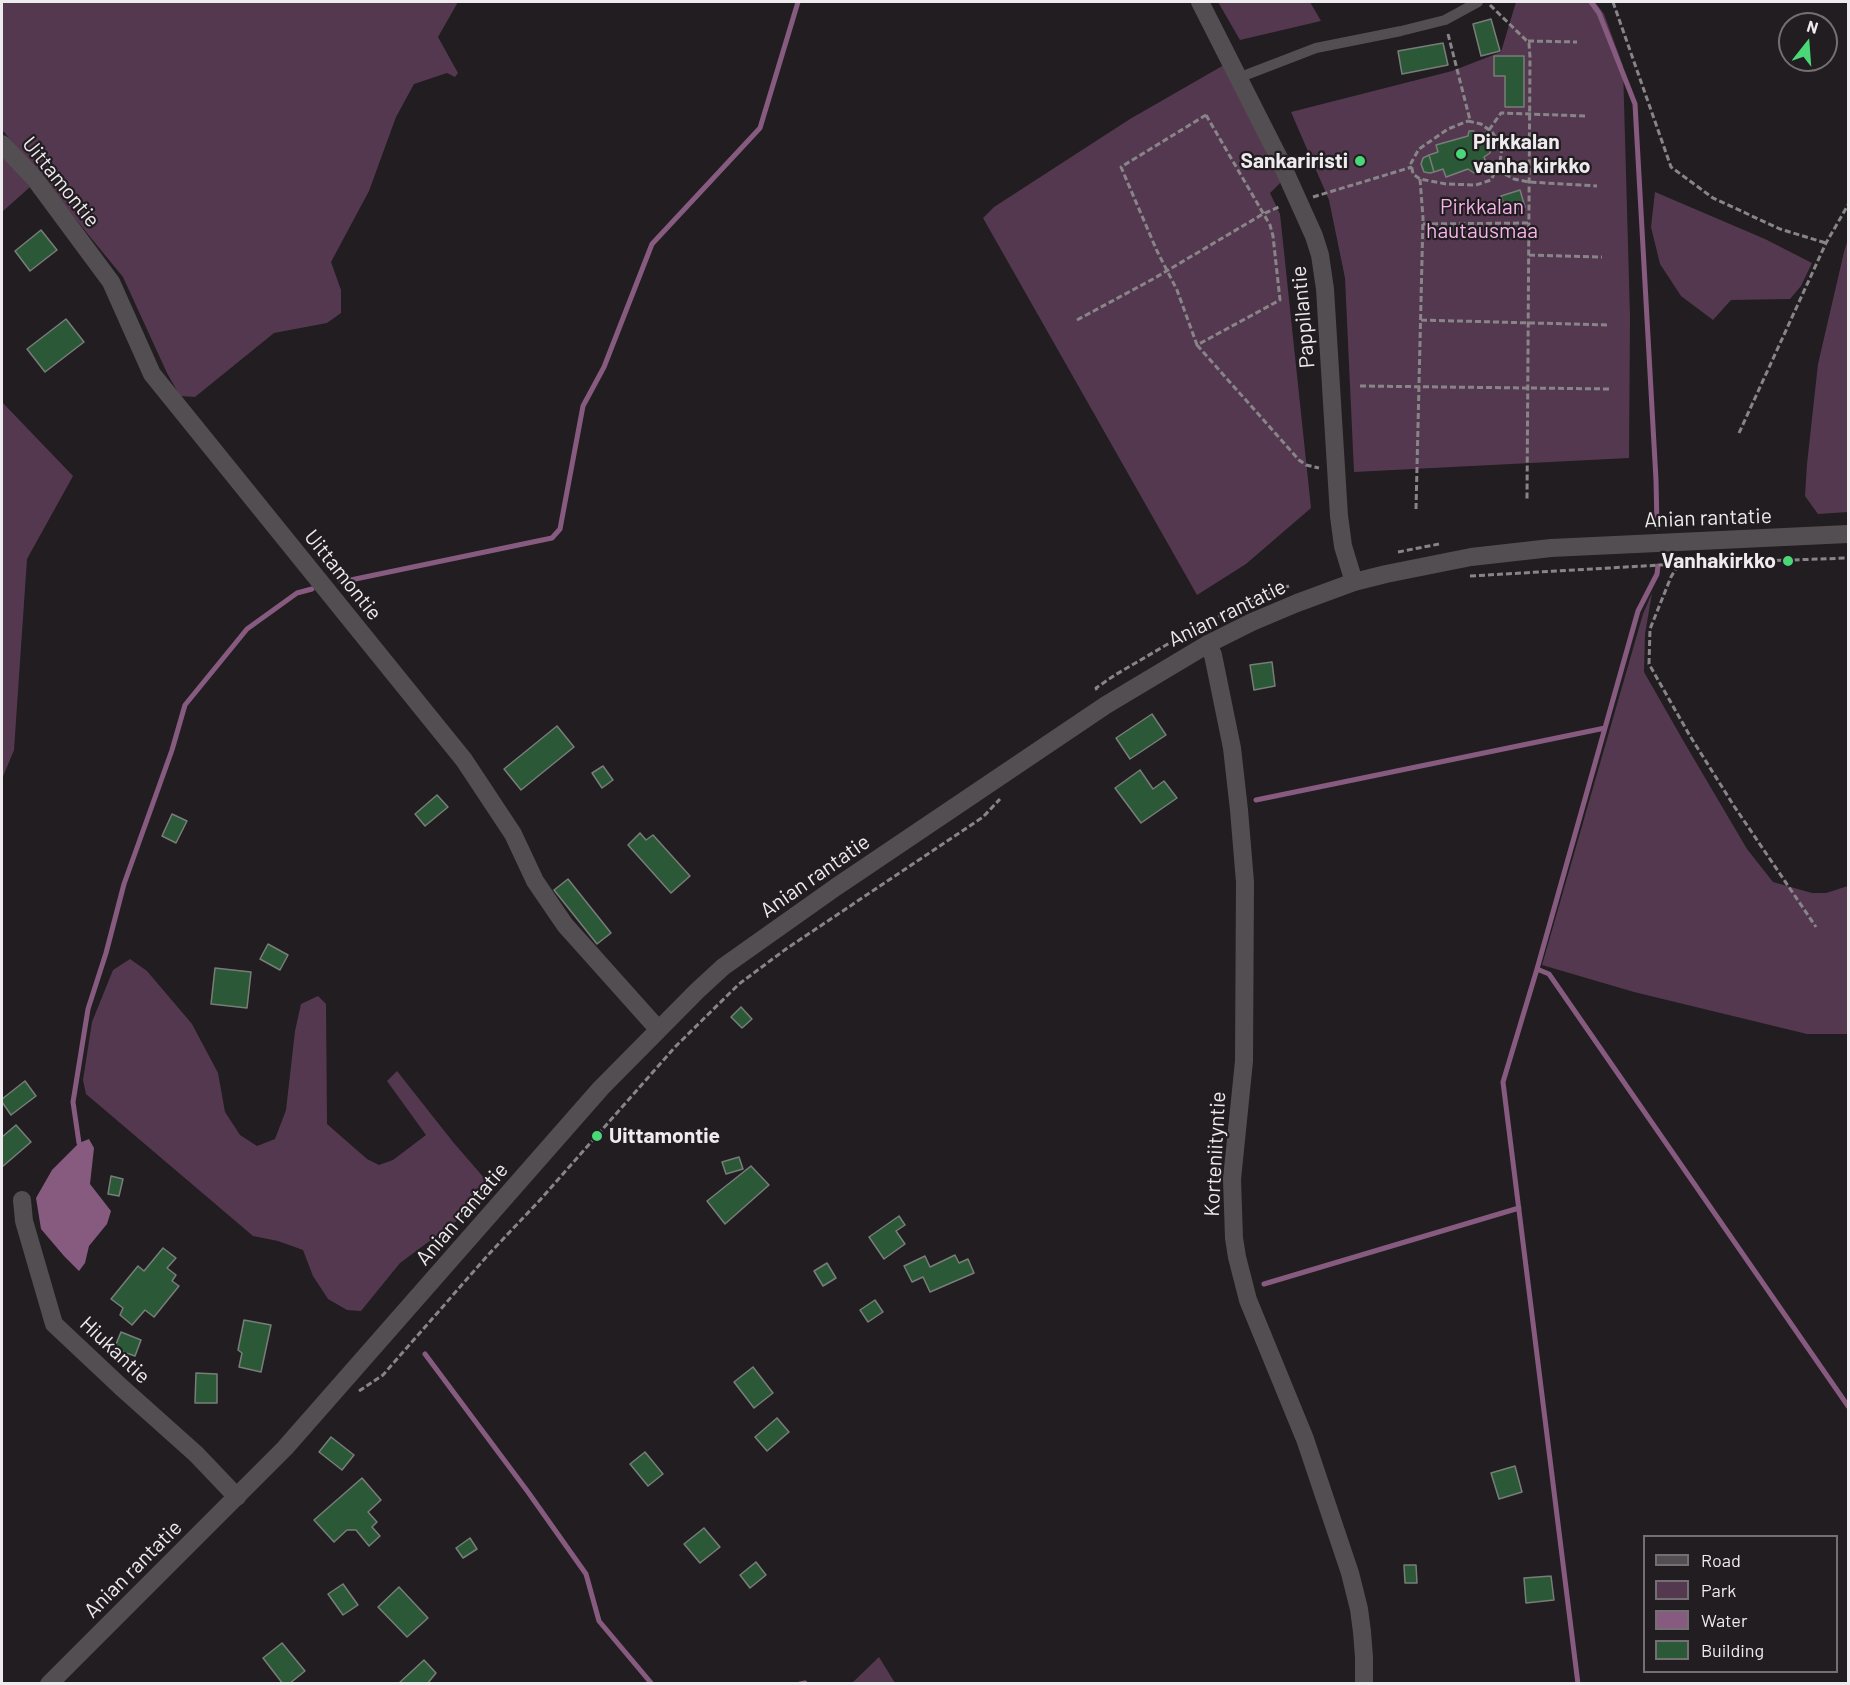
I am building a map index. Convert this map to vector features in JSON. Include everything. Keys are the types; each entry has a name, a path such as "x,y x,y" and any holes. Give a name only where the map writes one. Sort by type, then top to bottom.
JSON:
{"street":[{"name":"Pappilantie","path":"1200,2 1299,201 1324,271 1338,508 1343,546 1354,582"},
{"name":"Uittamontie","path":"2,144 34,178 111,282 152,374 464,760 513,834 535,881 565,925 658,1029"},
{"name":"Anian rantatie","path":"49,1683 285,1448 601,1088 697,990 723,968 836,887 1106,705 1208,644 1252,622 1354,582 1417,567 1551,548 1848,534"},
{"name":"Korteniityntie","path":"1208,644 1213,655 1232,748 1245,882 1244,1061 1232,1179 1234,1238 1248,1300 1305,1439 1350,1573 1360,1620 1364,1683"},
{"name":"Hiukantie","path":"22,1200 24,1221 54,1324 120,1387 196,1454 237,1497"}],"lane":[{"path":"1238,78 1316,48 1401,32 1445,20 1478,2"}],"path":[{"path":"1486,2 1527,42 1530,57 1527,499"},
{"path":"1613,2 1671,167 1713,198 1780,229 1826,243"},
{"path":"1445,20 1471,121"},
{"path":"1527,42 1577,42"},
{"path":"1490,130 1501,113 1585,116"},
{"path":"1197,345 1280,300 1270,225 1206,115 1121,167 1157,251 1177,290 1197,345 1299,460 1316,468 1336,467"},
{"path":"1471,121 1490,130 1502,147 1500,162 1491,180 1476,185 1446,184 1420,180 1413,174 1412,163 1419,149 1448,129 1471,121"},
{"path":"1077,320 1277,207 1412,167"},
{"path":"1497,170 1514,179 1529,182 1597,186"},
{"path":"1416,509 1423,224 1420,180"},
{"path":"1739,434 1826,243 1848,205"},
{"path":"1423,224 1529,223"},
{"path":"1529,255 1602,257"},
{"path":"1420,320 1608,325"},
{"path":"1360,386 1611,389"},
{"path":"1693,540 1671,577 1650,629 1650,664 1696,746 1816,927"},
{"path":"1467,577 1678,564 1848,558"},
{"path":"354,1395 383,1375 676,1046 739,984 786,949 983,817 1003,795"}],"green space":[{"path":"2,2 458,2 438,37 458,73 455,77 447,73 414,84 396,117 369,191 331,262 341,290 341,313 327,323 274,333 195,397 180,396 123,277 2,131"},
{"path":"1218,2 1310,2 1321,21 1240,40"},
{"name":"Pirkkalan hautausmaa","path":"1516,2 1595,2 1604,14 1623,66 1630,317 1629,458 1354,472 1345,278 1329,200 1291,112 1452,71 1501,52"},
{"path":"1224,65 1281,182 1270,193 1280,214 1311,508 1246,564 1197,595 983,218 994,207 1130,119"},
{"path":"2,154 30,187 2,212"},
{"path":"1655,192 1765,239 1812,263 1801,286 1790,299 1731,300 1713,320 1681,296 1660,264 1651,227"},
{"path":"1848,239 1848,512 1818,514 1805,496 1807,464 1818,364"},
{"path":"2,402 73,476 27,559 14,750 2,779"},
{"path":"1652,593 1645,634 1644,672 1747,849 1773,882 1812,893 1826,893 1848,886 1848,1034 1807,1034 1634,992 1542,965 1643,614"},
{"path":"130,959 147,971 192,1024 218,1073 225,1112 240,1135 257,1146 275,1139 286,1110 295,1031 301,1004 318,996 326,1004 327,1124 367,1159 379,1165 393,1160 426,1135 387,1081 397,1071 492,1187 474,1208 400,1263 361,1311 347,1310 328,1299 313,1276 303,1250 278,1241 253,1236 86,1094 83,1080 92,1022 113,970"},
{"path":"879,1657 895,1683 852,1683"}],"water":[{"path":"89,1139 94,1148 90,1184 111,1211 107,1224 89,1246 85,1263 79,1271 41,1229 36,1198 52,1170 79,1143"}],"building":[{"path":"1491,19 1500,51 1481,56 1473,24"},
{"path":"1443,43 1448,65 1402,74 1398,51"},
{"path":"1494,56 1524,56 1524,107 1505,107 1505,76 1494,76"},
{"name":"Pirkkalan vanha kirkko","path":"1469,131 1474,131 1477,137 1484,137 1489,142 1490,153 1484,157 1486,163 1479,166 1474,173 1468,169 1446,177 1443,169 1434,172 1429,155 1438,152 1436,145 1468,136"},
{"path":"1429,155 1434,172 1430,173 1424,172 1421,164 1423,158"},
{"path":"1520,190 1525,207 1506,212 1501,196"},
{"path":"41,230 57,250 30,271 15,251"},
{"path":"66,319 84,342 45,372 27,349"},
{"path":"1272,662 1275,686 1254,690 1250,665"},
{"path":"1152,714 1166,735 1130,759 1116,738"},
{"path":"557,726 574,747 521,790 504,769"},
{"path":"603,766 613,780 602,788 592,773"},
{"path":"1140,770 1153,789 1164,781 1177,798 1141,823 1115,788"},
{"path":"437,795 448,807 425,826 415,814"},
{"path":"172,814 187,821 176,843 162,836"},
{"path":"640,833 646,840 653,835 690,876 671,893 628,845"},
{"path":"568,879 611,933 597,944 554,890"},
{"path":"268,944 288,955 280,970 260,959"},
{"path":"215,968 251,972 247,1008 211,1004"},
{"path":"741,1007 752,1019 742,1028 731,1017"},
{"path":"25,1081 36,1096 11,1115 2,1099"},
{"path":"16,1125 31,1142 2,1167 2,1137"},
{"path":"739,1157 743,1169 726,1174 722,1162"},
{"path":"751,1166 769,1185 725,1224 707,1201"},
{"path":"111,1176 123,1179 119,1196 108,1194"},
{"path":"899,1216 905,1225 896,1231 905,1244 884,1259 869,1237"},
{"path":"163,1248 176,1258 167,1268 176,1275 172,1281 179,1286 154,1317 145,1310 132,1325 120,1315 123,1308 111,1299 138,1266 144,1271"},
{"path":"955,1255 959,1263 968,1259 974,1273 930,1292 923,1277 912,1282 904,1266 925,1256 930,1267"},
{"path":"827,1263 836,1278 823,1286 814,1271"},
{"path":"875,1300 883,1312 868,1322 860,1310"},
{"path":"244,1320 271,1325 261,1372 239,1367 242,1353 238,1350"},
{"path":"121,1332 141,1340 135,1356 114,1349"},
{"path":"753,1367 773,1393 754,1408 734,1382"},
{"path":"196,1373 217,1374 217,1403 195,1403"},
{"path":"777,1418 789,1432 767,1451 755,1437"},
{"path":"331,1437 354,1455 342,1470 319,1452"},
{"path":"645,1452 663,1474 648,1486 630,1464"},
{"path":"1515,1466 1522,1492 1499,1499 1491,1473"},
{"path":"362,1478 381,1500 368,1512 377,1522 372,1527 380,1536 369,1546 356,1530 347,1530 334,1542 314,1520"},
{"path":"704,1528 720,1547 700,1563 684,1544"},
{"path":"470,1538 477,1549 463,1558 456,1548"},
{"path":"756,1562 766,1575 750,1588 740,1575"},
{"path":"1404,1565 1416,1565 1417,1583 1405,1583"},
{"path":"1551,1576 1554,1600 1526,1603 1524,1578"},
{"path":"343,1584 358,1605 343,1615 328,1594"},
{"path":"399,1587 428,1618 407,1637 378,1607"},
{"path":"282,1643 305,1671 289,1684 283,1684 263,1658"},
{"path":"424,1660 436,1673 427,1684 398,1684"}],"waterway":[{"path":"341,582 552,538 560,529 583,406 604,367 652,244 760,128 798,2"},
{"path":"1591,2 1599,13 1635,104 1657,527"},
{"path":"1658,566 1657,574 1638,611 1537,969 1549,974 1848,1406"},
{"path":"79,1143 73,1102 88,1009 124,884 172,750 185,705 247,629 297,593 312,589"},
{"path":"1256,800 1605,728"},
{"path":"1537,969 1503,1082 1578,1684"},
{"path":"1264,1284 1519,1208"},
{"path":"425,1354 586,1574 599,1621 652,1684"},
{"path":"800,1684 805,1683"}],"place":[{"name":"Pirkkalan vanha kirkko","path":"1461,154"},
{"name":"Sankariristi","path":"1360,161"},
{"name":"Vanhakirkko","path":"1788,561"},
{"name":"Uittamontie","path":"597,1136"}]}
